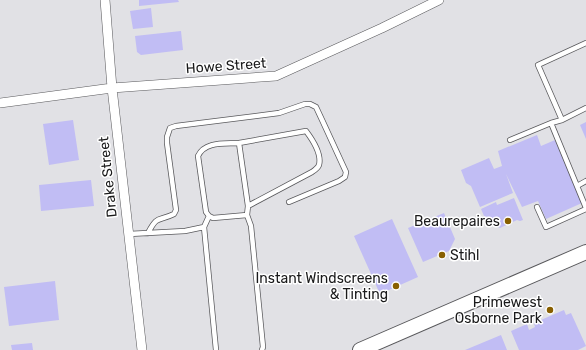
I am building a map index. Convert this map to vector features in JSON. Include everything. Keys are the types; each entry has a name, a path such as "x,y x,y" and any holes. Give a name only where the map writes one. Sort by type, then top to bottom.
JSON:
{"main road":[{"path":"360,350 586,252"}],"street":[{"name":"Drake Street","path":"105,0 112,88 142,350"},
{"name":"Howe Street","path":"0,103 112,88 276,76 382,28 439,0"}],"lane":[{"path":"562,120 538,65 586,43"},
{"path":"148,233 153,223 158,219 174,214 176,210 167,143 170,128 279,113 305,104 310,104 316,108 323,122 346,172 345,177 339,181 289,202"},
{"path":"510,140 562,120 586,108"},
{"path":"537,207 546,227 586,208 551,123"},
{"path":"247,215 213,218 206,212 198,156 204,147 212,144 239,143 306,131 319,155 318,167 312,172 248,206"},
{"path":"239,143 248,206 247,215 251,226 262,350"},
{"path":"577,186 586,181"},
{"path":"209,216 204,227 216,350"},
{"path":"129,234 185,231 204,227"}],"building":[{"path":"139,0 178,0 179,2 139,6"},
{"path":"151,8 153,27 133,29 130,11"},
{"path":"181,31 183,50 141,55 137,52 135,36"},
{"path":"73,120 79,160 49,165 43,124"},
{"path":"586,122 586,139 580,125"},
{"path":"537,135 541,146 555,140 582,203 546,219 538,201 522,207 506,174 513,193 480,207 471,186 466,183 461,170 489,158 494,169 502,166 498,151"},
{"path":"91,180 94,206 41,211 39,185"},
{"path":"514,198 523,220 517,220 500,228 491,223 488,217 484,216 481,209 496,202 497,205"},
{"path":"444,213 455,239 449,251 423,262 408,228"},
{"path":"392,219 418,277 380,294 354,236"},
{"path":"55,281 59,320 9,326 4,287"},
{"path":"564,310 566,315 571,313 586,346 578,350 519,350 511,331 527,324 529,330 535,327 534,323"},
{"path":"501,335 507,350 465,350"},
{"path":"32,343 33,350 12,350 11,345"}],"place":[{"name":"Beaurepaires","path":"508,221"},
{"name":"Stihl","path":"442,255"},
{"name":"Instant Windscreens & Tinting","path":"396,286"},
{"name":"Primewest Osborne Park","path":"550,310"}]}
